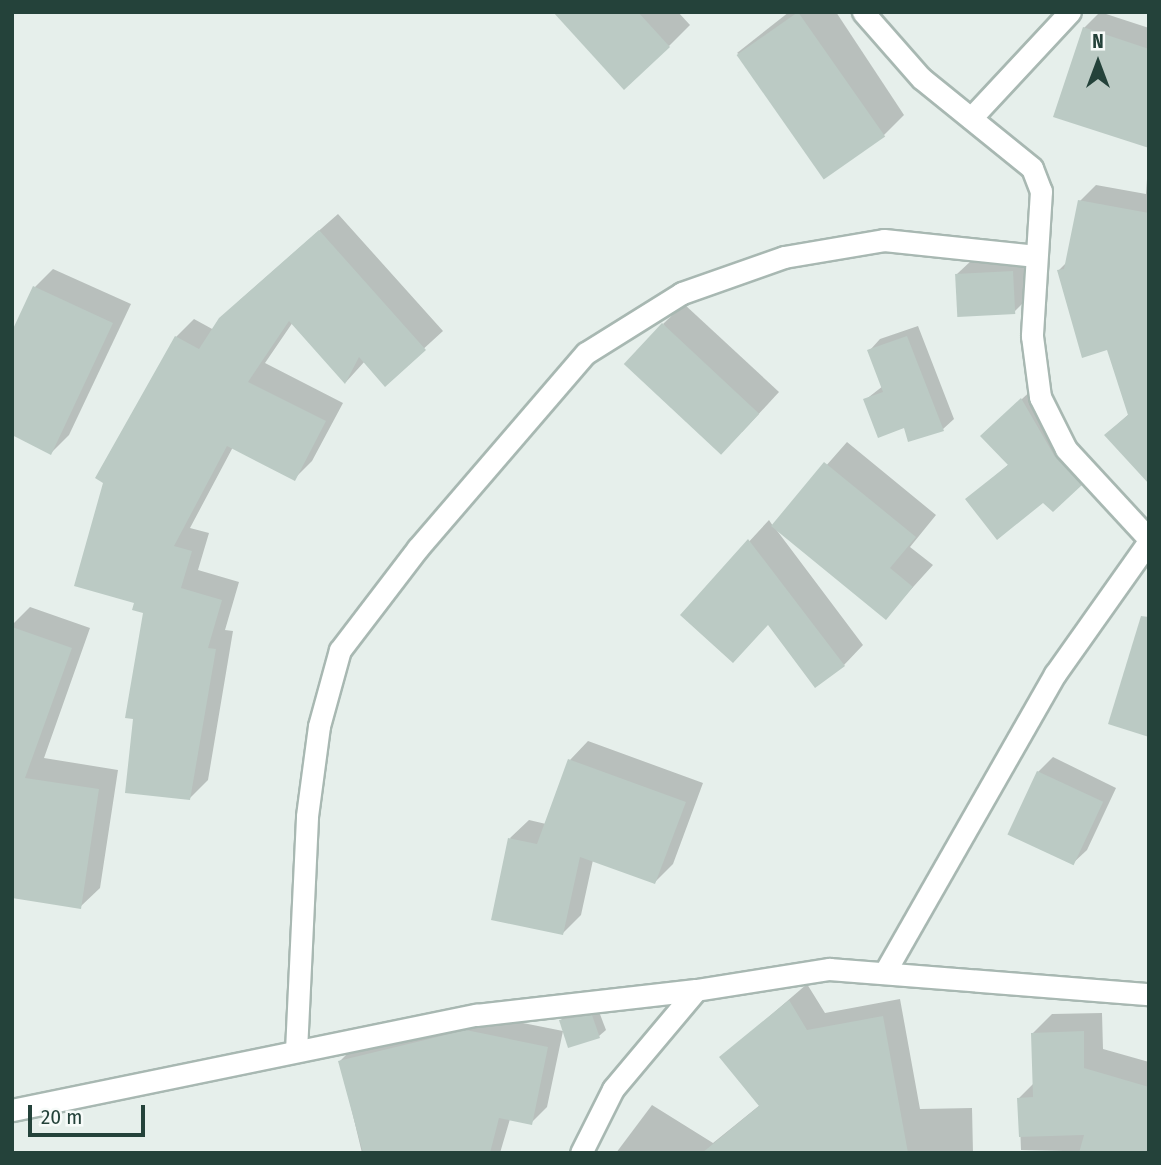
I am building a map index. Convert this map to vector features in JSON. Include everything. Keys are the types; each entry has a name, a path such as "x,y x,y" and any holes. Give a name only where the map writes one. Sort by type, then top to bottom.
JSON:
{"street":[{"path":"863,12 921,78 1032,168 1041,191 1032,335 1040,397 1066,449 1149,540 1055,674 886,970"},
{"path":"971,118 1070,12"},
{"path":"296,1051 307,816 319,726 340,650 418,548 586,353 682,293 784,257 884,240 1036,256"},
{"path":"12,1110 476,1014 696,990 829,969 886,970 1149,994"},
{"path":"580,1153 613,1089 696,990"}],"building":[{"path":"553,12 638,12 670,47 624,90"},
{"path":"798,12 885,137 824,180 737,55"},
{"path":"1083,27 1149,49 1149,148 1053,117"},
{"path":"1078,200 1149,213 1149,484 1104,435 1128,415 1107,350 1082,358 1057,270 1064,269"},
{"path":"319,230 426,350 385,387 359,357 345,384 289,321 248,382 326,421 295,481 227,446 174,546 192,551 181,588 222,600 208,648 216,649 190,800 125,793 133,719 125,718 143,613 132,610 134,603 74,586 103,483 95,478 175,336 199,349 219,318"},
{"path":"1013,271 1015,314 957,317 955,274"},
{"path":"33,286 113,323 51,455 12,435 12,331"},
{"path":"662,323 759,414 721,455 624,364"},
{"path":"907,336 944,431 908,442 904,428 878,438 863,399 883,392 867,350"},
{"path":"1021,398 1054,455 1082,485 1053,512 1043,503 997,540 965,499 1008,465 980,436"},
{"path":"824,462 916,537 890,568 913,587 886,620 771,526"},
{"path":"748,539 845,666 815,688 768,625 733,663 680,615"},
{"path":"1141,616 1149,617 1149,737 1108,724"},
{"path":"12,627 72,648 25,778 99,789 81,909 12,898"},
{"path":"568,759 686,802 655,884 580,857 563,935 491,920 508,838 537,844"},
{"path":"1037,771 1103,802 1074,865 1007,834"},
{"path":"789,1000 807,1030 883,1016 908,1153 702,1153 759,1106 719,1057"},
{"path":"592,1015 600,1038 568,1048 559,1020"},
{"path":"466,1030 548,1047 532,1125 499,1118 490,1153 363,1153 338,1061"},
{"path":"1084,1031 1084,1068 1149,1087 1149,1153 1079,1153 1084,1135 1019,1137 1017,1098 1033,1097 1031,1033"}]}
